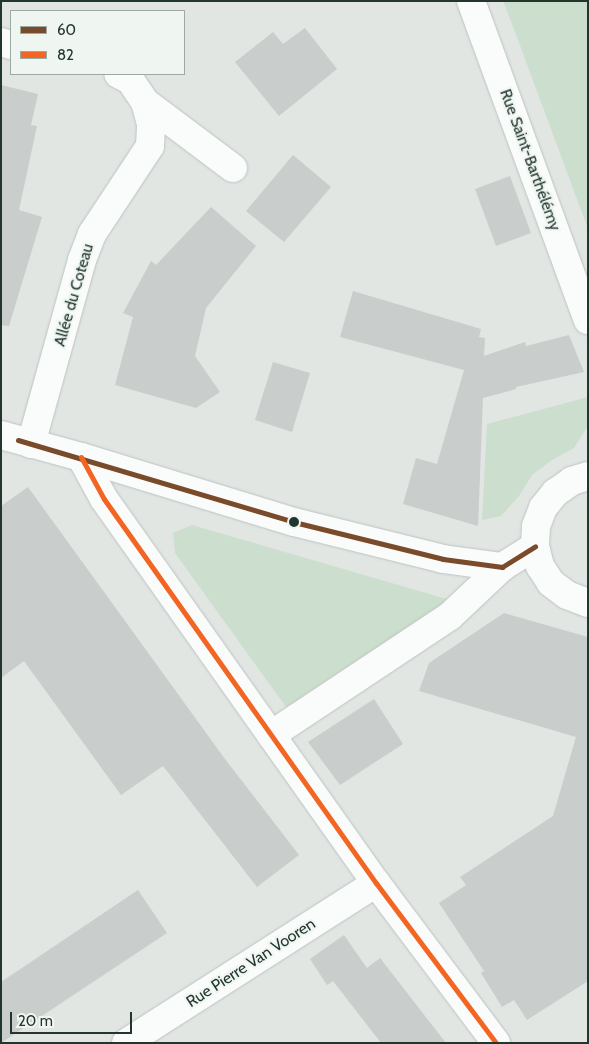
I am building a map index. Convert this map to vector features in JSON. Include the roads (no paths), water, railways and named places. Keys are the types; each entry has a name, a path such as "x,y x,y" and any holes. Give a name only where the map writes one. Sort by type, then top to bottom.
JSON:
{"street":[{"name":"Rue Saint-Barthélémy","path":"471,1 588,320"},
{"name":"Allée du Coteau","path":"120,75 130,80 145,102 233,168"},
{"name":"Allée du Coteau","path":"31,444 82,260 92,234 150,146 150,124 145,102"},
{"path":"1,435 81,457 294,522 443,559 502,567"},
{"path":"81,457 104,499 271,735 376,883 496,1043"},
{"path":"588,476 572,482 555,493 543,508 536,526 535,546 540,566 551,583 567,596 588,603"},
{"path":"271,735 450,616 502,567 535,546"},
{"name":"Rue Pierre Van Vooren","path":"126,1043 376,883"}]}
